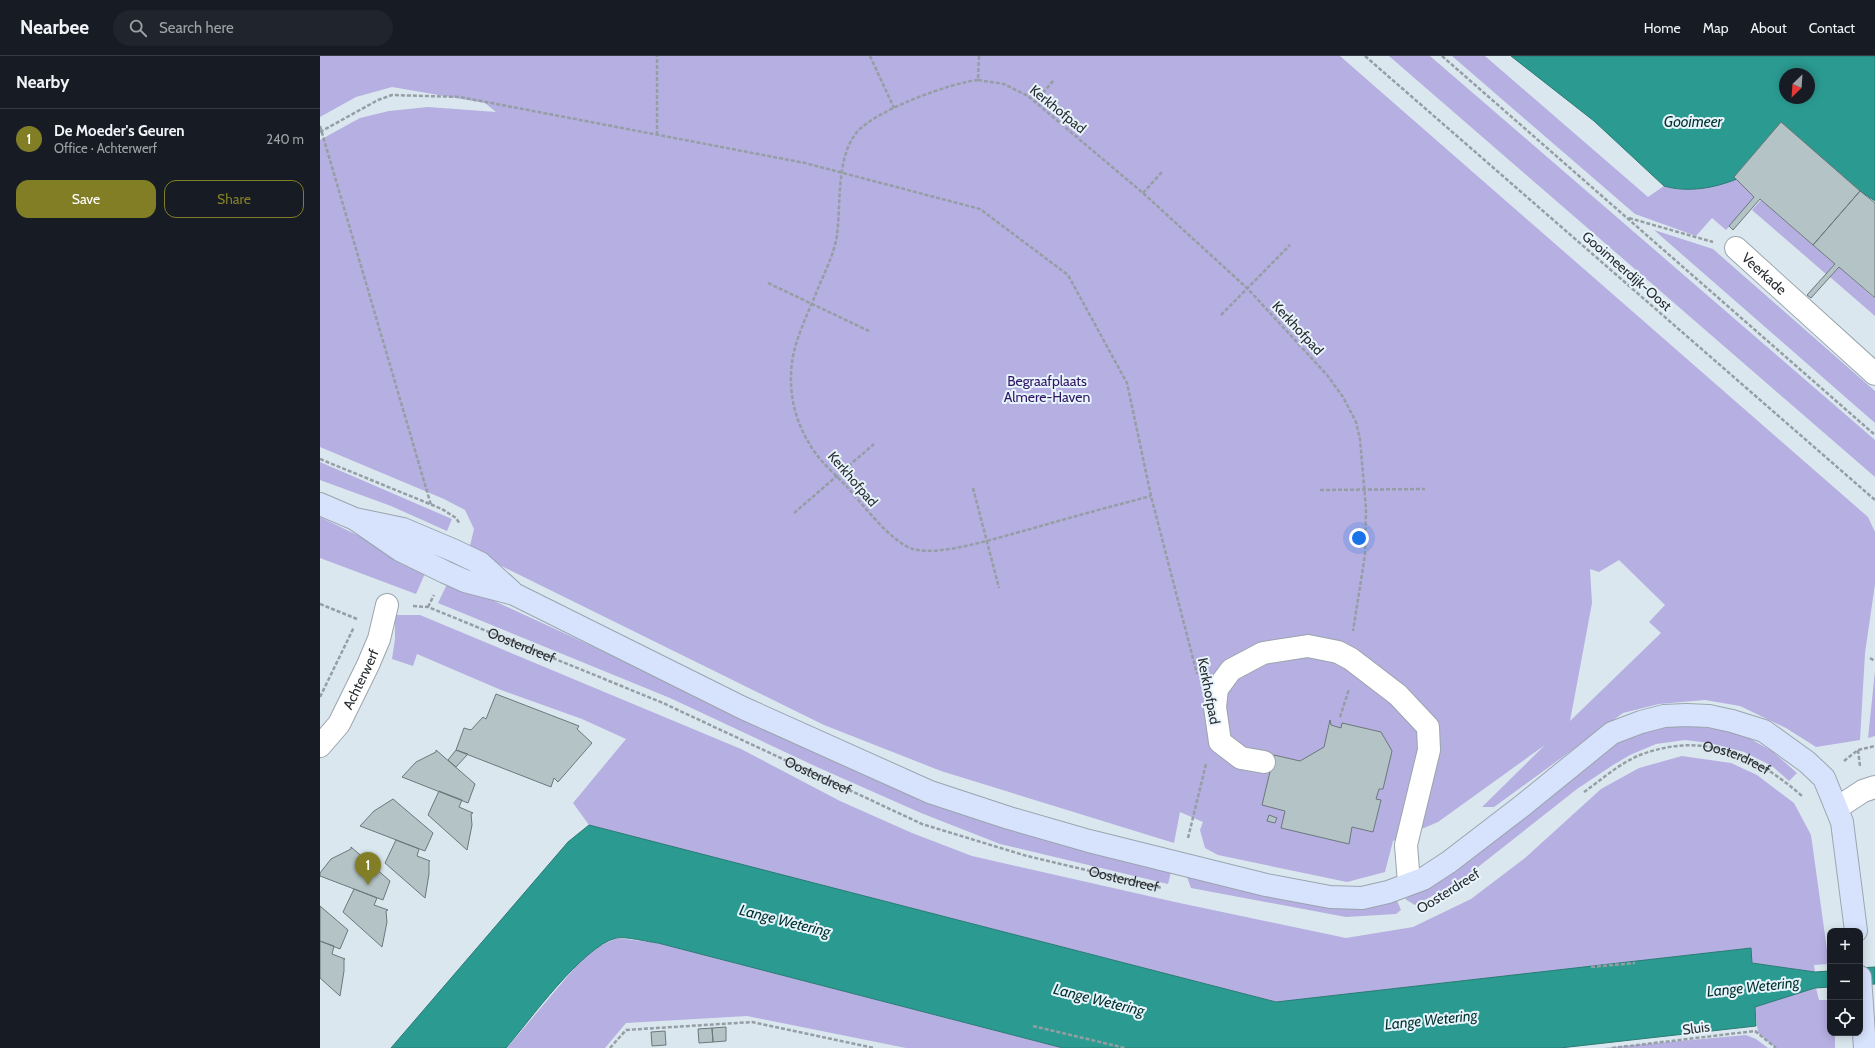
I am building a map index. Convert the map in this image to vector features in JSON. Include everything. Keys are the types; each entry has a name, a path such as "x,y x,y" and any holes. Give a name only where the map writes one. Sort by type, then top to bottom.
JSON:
{"main road":[{"name":"Oosterdreef","path":"320,504 355,519 400,550 465,581 514,594 743,708 930,792 1045,829 1266,885 1330,896 1362,898 1388,892 1423,879 1449,862 1522,806 1612,733 1641,722 1664,716 1709,716 1732,721 1764,732 1807,762 1824,778 1842,822 1856,928"},
{"path":"1862,1000 1865,1048"}],"street":[{"name":"Veerkade","path":"1736,248 1875,374"},
{"name":"Achterwerf","path":"320,746 339,724 368,665 379,639 387,605"},
{"name":"Oosterdreef","path":"1264,762 1241,758 1220,742 1215,707 1217,689 1231,670 1263,653 1308,646 1338,652 1351,659 1398,695 1428,727 1429,750 1406,845 1409,883"},
{"path":"1837,808 1863,791 1875,787"}],"path":[{"path":"657,135 658,56"},
{"path":"870,56 894,108"},
{"path":"978,80 979,56"},
{"name":"Gooimeerdijk-Oost","path":"1365,56 1875,500"},
{"path":"1442,56 1628,217 1875,435"},
{"name":"Kerkhofpad","path":"1151,496 987,540 932,552 912,549 880,525 809,445 797,420 791,397 791,373 795,345 812,304 836,237 843,172 847,153 858,131 874,118 894,108 957,84 978,80 1004,84 1016,89 1035,102 1143,193 1248,289 1327,375 1343,397 1356,422 1360,439 1365,489 1365,555 1352,642 1352,678 1340,717"},
{"path":"1035,102 1054,80"},
{"name":"Kerkhofpad","path":"321,132 378,100 392,96 406,95 460,97 805,163 980,209 1068,275 1127,383 1151,496 1198,678"},
{"path":"320,126 431,505"},
{"path":"1143,193 1162,172"},
{"name":"Veerkade","path":"1628,217 1736,248"},
{"path":"1221,315 1290,245"},
{"path":"768,283 871,332"},
{"path":"794,513 874,444"},
{"path":"973,488 999,588"},
{"path":"1320,490 1425,489"},
{"path":"320,604 357,619 320,697"},
{"name":"Oosterdreef","path":"428,607 662,703 922,824 1021,855 1176,892 1180,864"},
{"path":"1870,658 1875,661"},
{"name":"Oosterdreef","path":"1581,794 1638,756 1668,746 1680,745 1718,749 1745,756 1772,772 1802,796"},
{"path":"1858,750 1875,746"},
{"path":"1180,864 1208,757"},
{"path":"1591,967 1635,963"},
{"path":"610,1048 626,1030 752,1022 874,1048"},
{"path":"1033,1026 1125,1048"},
{"name":"Sluis","path":"1612,1048 1755,1031 1776,1048"}],"green space":[{"name":"Begraafplaats Almere-Haven","path":"320,56 1340,56 1868,517 1875,532 1875,584 1865,653 1860,740 1816,747 1786,728 1740,706 1705,700 1659,704 1623,713 1494,807 1482,807 1545,745 1438,822 1393,841 1385,872 1347,882 1218,855 1205,848 1200,830 1203,822 1180,812 1174,843 941,771 824,725 469,550 474,529 465,510 444,499 320,447 320,140 360,118 389,111 428,107 496,112 485,103 392,87 356,97 320,117","holes":["1619,560 1665,605 1649,622 1661,633 1570,721 1592,603 1590,569 1599,572"]},
{"path":"1389,56 1430,56 1875,440 1875,477"},
{"path":"1452,56 1485,56 1648,197 1664,186 1676,189 1730,182 1737,179 1757,197 1726,230 1712,218 1696,236 1635,214"},
{"path":"1761,200 1835,264 1826,274 1752,210"},
{"path":"1654,230 1713,249 1875,391 1875,423"},
{"path":"1839,267 1875,299 1875,316 1830,277"},
{"path":"320,462 452,519 447,531 391,506 320,480"},
{"path":"320,517 427,569 416,594 320,558"},
{"path":"449,580 817,750 902,792 1045,840 1172,868 1168,884 1000,844 921,813 817,767 670,698 438,603"},
{"path":"395,615 420,615 741,749 840,801 912,833 972,856 1175,902 1346,938 1413,927 1471,899 1525,858 1601,789 1639,768 1682,756 1731,763 1757,775 1794,803 1811,835 1827,950 1827,964 1814,965 1815,972 1752,963 1750,948 1276,1002 589,825 573,803 626,739 582,719 501,690 417,654 413,666 392,659 395,639"},
{"path":"1875,671 1875,736 1868,738"},
{"path":"1692,726 1738,732 1772,751 1797,773 1789,781 1772,766 1744,752 1710,743 1685,740 1656,744 1630,755 1577,789 1459,882 1415,905 1405,899 1456,866 1587,764 1621,741 1643,732 1665,727"},
{"path":"1187,877 1395,896 1401,910 1396,914 1346,917 1191,888"},
{"path":"617,938 658,943 1063,1048 906,1048 747,1016 626,1023 605,1048 507,1048 582,959 598,947"},
{"path":"1816,988 1819,1000 1827,1000 1827,1036 1835,1036 1835,1048 1776,1048 1758,1033 1755,1007"},
{"path":"1746,1035 1756,1039 1768,1048 1603,1048"}],"water":[{"name":"Gooimeer","path":"1511,56 1875,56 1875,201 1860,191 1781,122 1735,177 1737,179 1710,187 1692,189 1664,186 1594,121"},
{"name":"Lange Wetering","path":"589,825 1276,1002 1751,948 1752,963 1815,972 1827,971 1827,987 1815,988 1755,1007 1756,1026 1560,1048 1063,1048 658,943 631,938 616,938 602,944 573,969 542,1003 506,1048 391,1048 568,842"},
{"path":"1875,967 1875,984 1863,985 1863,968"}],"building":[{"path":"1781,122 1860,191 1813,245 1760,199 1733,230 1729,226 1754,197 1734,177"},
{"path":"1860,191 1875,203 1875,298 1839,267 1811,298 1807,295 1835,264 1813,245"},
{"path":"496,694 579,726 577,729 592,743 558,782 554,778 551,787 456,750 464,728 471,730 483,717 486,719"},
{"path":"1330,720 1331,725 1341,728 1342,723 1381,732 1392,751 1383,789 1379,789 1376,799 1381,800 1373,832 1352,827 1349,844 1281,828 1285,811 1262,805 1274,755 1300,761 1324,747"},
{"path":"436,750 475,784 468,803 402,777 416,762 436,752"},
{"path":"456,750 468,754 456,767 448,760"},
{"path":"439,791 462,800 459,807 473,813 471,814 472,825 467,850 428,815"},
{"path":"393,799 433,833 425,851 360,826 374,811"},
{"path":"1269,815 1277,818 1275,823 1267,821"},
{"path":"396,840 419,849 417,856 430,861 425,898 385,863"},
{"path":"351,847 390,881 383,900 320,876 320,873 331,859 351,849"},
{"path":"354,889 377,898 374,905 388,910 386,911 387,922 382,947 343,912"},
{"path":"320,906 348,930 340,949 320,941"},
{"path":"320,941 334,946 332,954 345,959 340,996 320,978"},
{"path":"726,1027 726,1041 713,1042 712,1028"},
{"path":"712,1028 713,1042 699,1043 698,1029"},
{"path":"665,1031 666,1045 652,1046 651,1032"}],"place":[{"name":"De Moeder's Geuren","path":"368,885"}]}
